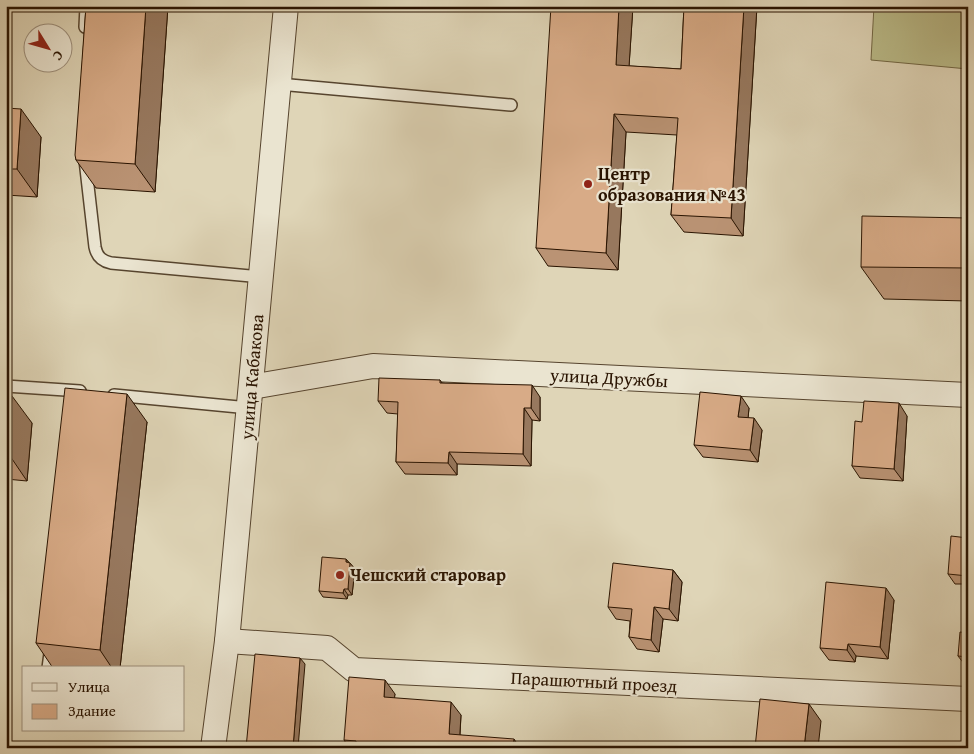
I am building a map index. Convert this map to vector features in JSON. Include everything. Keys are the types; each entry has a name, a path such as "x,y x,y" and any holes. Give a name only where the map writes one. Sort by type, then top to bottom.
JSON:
{"street":[{"name":"улица Кабакова","path":"213,748 227,641 286,6"},
{"name":"улица Дружбы","path":"250,397 373,366 968,395"},
{"name":"Парашютный проезд","path":"227,641 327,648 354,670 968,699"}],"lane":[{"path":"84,36 86,6"},
{"path":"279,84 511,105"},
{"path":"84,152 94,247 100,259 112,263 261,277"},
{"path":"6,386 87,395 250,397"},
{"path":"48,666 52,638"}],"green space":[{"path":"874,6 968,6 968,69 871,60"}],"building":[{"path":"86,6 146,6 135,164 76,160"},
{"name":"Центр образования №43","path":"551,6 619,6 616,65 681,69 684,6 744,6 731,218 671,215 678,118 614,114 606,253 536,248"},
{"path":"6,108 21,109 17,169 6,169"},
{"path":"862,216 968,218 968,268 861,267"},
{"path":"379,378 440,380 440,383 532,385 531,408 524,408 523,454 449,452 448,463 396,462 398,402 378,401"},
{"path":"65,388 127,394 100,650 36,643"},
{"path":"700,392 741,396 738,417 754,418 750,450 694,445"},
{"path":"6,395 12,396 8,453 6,453"},
{"path":"864,401 899,403 894,469 852,466 855,421 862,422"},
{"path":"966,430 968,430 968,481 963,481"},
{"path":"951,536 968,538 968,576 948,574"},
{"name":"Чешский старовар","path":"322,557 346,559 346,562 350,563 348,589 344,589 343,593 319,591"},
{"path":"613,563 673,570 669,609 654,607 651,640 629,637 632,609 608,607"},
{"path":"826,582 886,588 880,647 848,644 847,650 820,648"},
{"path":"960,632 968,633 968,657 958,656"},
{"path":"255,654 300,658 293,748 246,748"},
{"path":"349,677 385,680 384,697 451,702 449,734 514,739 513,748 356,748 356,741 344,740"},
{"path":"760,699 809,704 804,748 755,748"}],"place":[{"name":"Центр образования №43","path":"588,184"},
{"name":"Чешский старовар","path":"340,575"}]}
